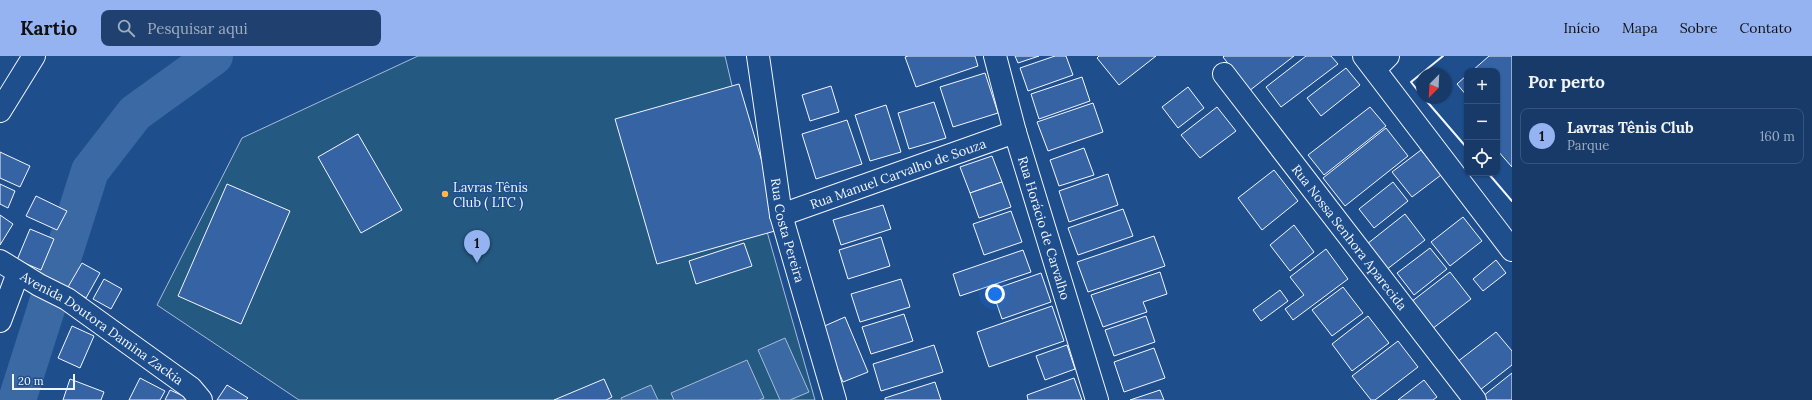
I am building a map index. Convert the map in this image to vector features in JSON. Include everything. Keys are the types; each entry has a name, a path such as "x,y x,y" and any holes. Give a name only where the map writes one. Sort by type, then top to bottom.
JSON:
{"street":[{"path":"0,111 34,56"},
{"name":"Rua Costa Pereira","path":"758,56 781,215 835,400"},
{"name":"Rua Horácio de Carvalho","path":"995,56 1015,132 1097,400"},
{"path":"1376,60 1512,250"},
{"name":"Rua Nossa Senhora Aparecida","path":"1224,74 1475,400"},
{"name":"Rua Manuel Carvalho de Souza","path":"781,215 1015,132"},
{"name":"Avenida Doutora Damina Zackia","path":"0,261 39,285 67,299 190,388 201,400"},
{"path":"0,321 18,273"}],"shaded area":[{"path":"418,56 725,56 764,221 815,400 299,400 157,305 242,138"},
{"path":"785,338 809,392 790,400 780,400 758,350"},
{"path":"747,360 764,398 759,400 674,400 671,393"},
{"path":"651,385 658,400 622,400 621,398"}],"building":[{"path":"975,56 978,66 916,87 905,57"},
{"path":"1015,56 1039,56 1018,63"},
{"path":"1055,56 1066,56 1073,75 1028,91 1020,68"},
{"path":"1099,56 1156,56 1119,85 1097,58"},
{"path":"1294,56 1249,91 1223,57"},
{"path":"1306,56 1331,56 1338,64 1281,107 1266,87"},
{"path":"1489,56 1512,56 1512,167 1500,153 1500,68 1475,68"},
{"path":"1346,68 1360,85 1321,116 1307,98"},
{"path":"985,73 998,113 953,127 940,87"},
{"path":"1082,77 1090,101 1039,119 1031,94"},
{"path":"1464,78 1464,92 1457,84"},
{"path":"739,84 782,229 657,264 615,119"},
{"path":"831,86 839,112 810,121 802,95"},
{"path":"1188,87 1204,108 1178,128 1162,107"},
{"path":"934,102 946,138 909,149 898,113"},
{"path":"1093,103 1103,132 1048,151 1037,122"},
{"path":"886,105 901,152 870,161 855,115"},
{"path":"1217,107 1236,131 1200,158 1181,135"},
{"path":"1370,107 1386,126 1324,175 1308,155"},
{"path":"847,120 862,164 816,179 802,134"},
{"path":"1386,128 1408,156 1345,206 1323,178"},
{"path":"358,134 402,210 361,233 318,157"},
{"path":"1084,148 1094,175 1059,186 1050,160"},
{"path":"1421,150 1441,175 1412,197 1392,172"},
{"path":"0,152 30,166 20,187 0,178"},
{"path":"992,156 1002,182 970,193 960,167"},
{"path":"1274,170 1298,201 1262,230 1238,198"},
{"path":"1108,174 1118,205 1069,222 1059,191"},
{"path":"1002,182 1011,207 979,218 970,193"},
{"path":"1393,182 1408,201 1374,228 1359,209"},
{"path":"0,184 15,191 8,208 0,204"},
{"path":"227,184 290,211 241,324 178,296"},
{"path":"36,196 67,211 57,230 26,216"},
{"path":"883,205 891,229 841,245 833,220"},
{"path":"1123,209 1133,236 1078,255 1068,228"},
{"path":"1011,211 1022,242 984,255 973,224"},
{"path":"1405,214 1425,240 1386,270 1367,244"},
{"path":"0,215 13,224 0,245"},
{"path":"1463,217 1482,241 1450,266 1431,242"},
{"path":"1294,225 1314,252 1290,271 1270,245"},
{"path":"30,229 54,239 41,270 17,260"},
{"path":"1154,236 1165,266 1088,292 1077,262"},
{"path":"881,237 890,266 848,279 839,250"},
{"path":"744,243 752,266 696,284 689,261"},
{"path":"1430,248 1447,269 1414,295 1397,273"},
{"path":"1326,249 1348,279 1293,320 1285,309 1304,295 1290,277"},
{"path":"1023,250 1031,272 960,296 953,274"},
{"path":"1496,260 1506,273 1483,291 1473,279"},
{"path":"82,263 100,273 86,298 68,287"},
{"path":"1160,272 1167,294 1143,302 1147,312 1103,327 1091,295"},
{"path":"1450,272 1471,299 1432,329 1411,302"},
{"path":"1041,273 1051,302 1002,319 992,290"},
{"path":"104,279 122,289 111,309 93,299"},
{"path":"901,279 910,307 860,322 851,294"},
{"path":"1343,287 1363,313 1332,336 1312,310"},
{"path":"1280,290 1288,301 1261,321 1253,310"},
{"path":"1052,306 1064,341 989,367 977,332"},
{"path":"904,314 913,341 871,354 862,327"},
{"path":"1146,316 1155,342 1114,356 1105,330"},
{"path":"1368,316 1389,343 1352,371 1332,344"},
{"path":"845,317 868,372 843,382 820,328"},
{"path":"72,326 94,336 80,368 58,358"},
{"path":"1496,332 1512,351 1512,365 1480,390 1457,362"},
{"path":"1398,341 1418,367 1375,400 1371,400 1352,376"},
{"path":"934,345 943,372 881,391 873,364"},
{"path":"1067,345 1075,369 1045,380 1036,356"},
{"path":"1154,348 1165,378 1124,392 1114,362"},
{"path":"1512,373 1512,400 1486,400 1483,396"},
{"path":"140,378 165,391 160,400 129,400"},
{"path":"1074,378 1082,400 1028,400 1027,395"},
{"path":"70,379 104,392 101,400 63,400"},
{"path":"604,379 612,397 606,400 554,400"},
{"path":"1424,380 1437,397 1433,400 1398,400"},
{"path":"935,382 941,400 885,400 885,398"},
{"path":"227,385 248,398 246,400 217,400"},
{"path":"170,390 190,399 165,400"},
{"path":"1160,390 1164,400 1130,400"}],"waterway":[{"path":"17,400 90,171 135,113 214,56"}],"wall":[{"path":"1428,68 1443,56"},
{"path":"1416,78 1411,82 1416,88"},
{"path":"1429,104 1464,145"},
{"path":"1491,176 1512,201"}],"place":[{"name":"Lavras Tênis Club ( LTC )","path":"445,194"},
{"name":"Lavras Tênis Club","path":"477,263"}]}
